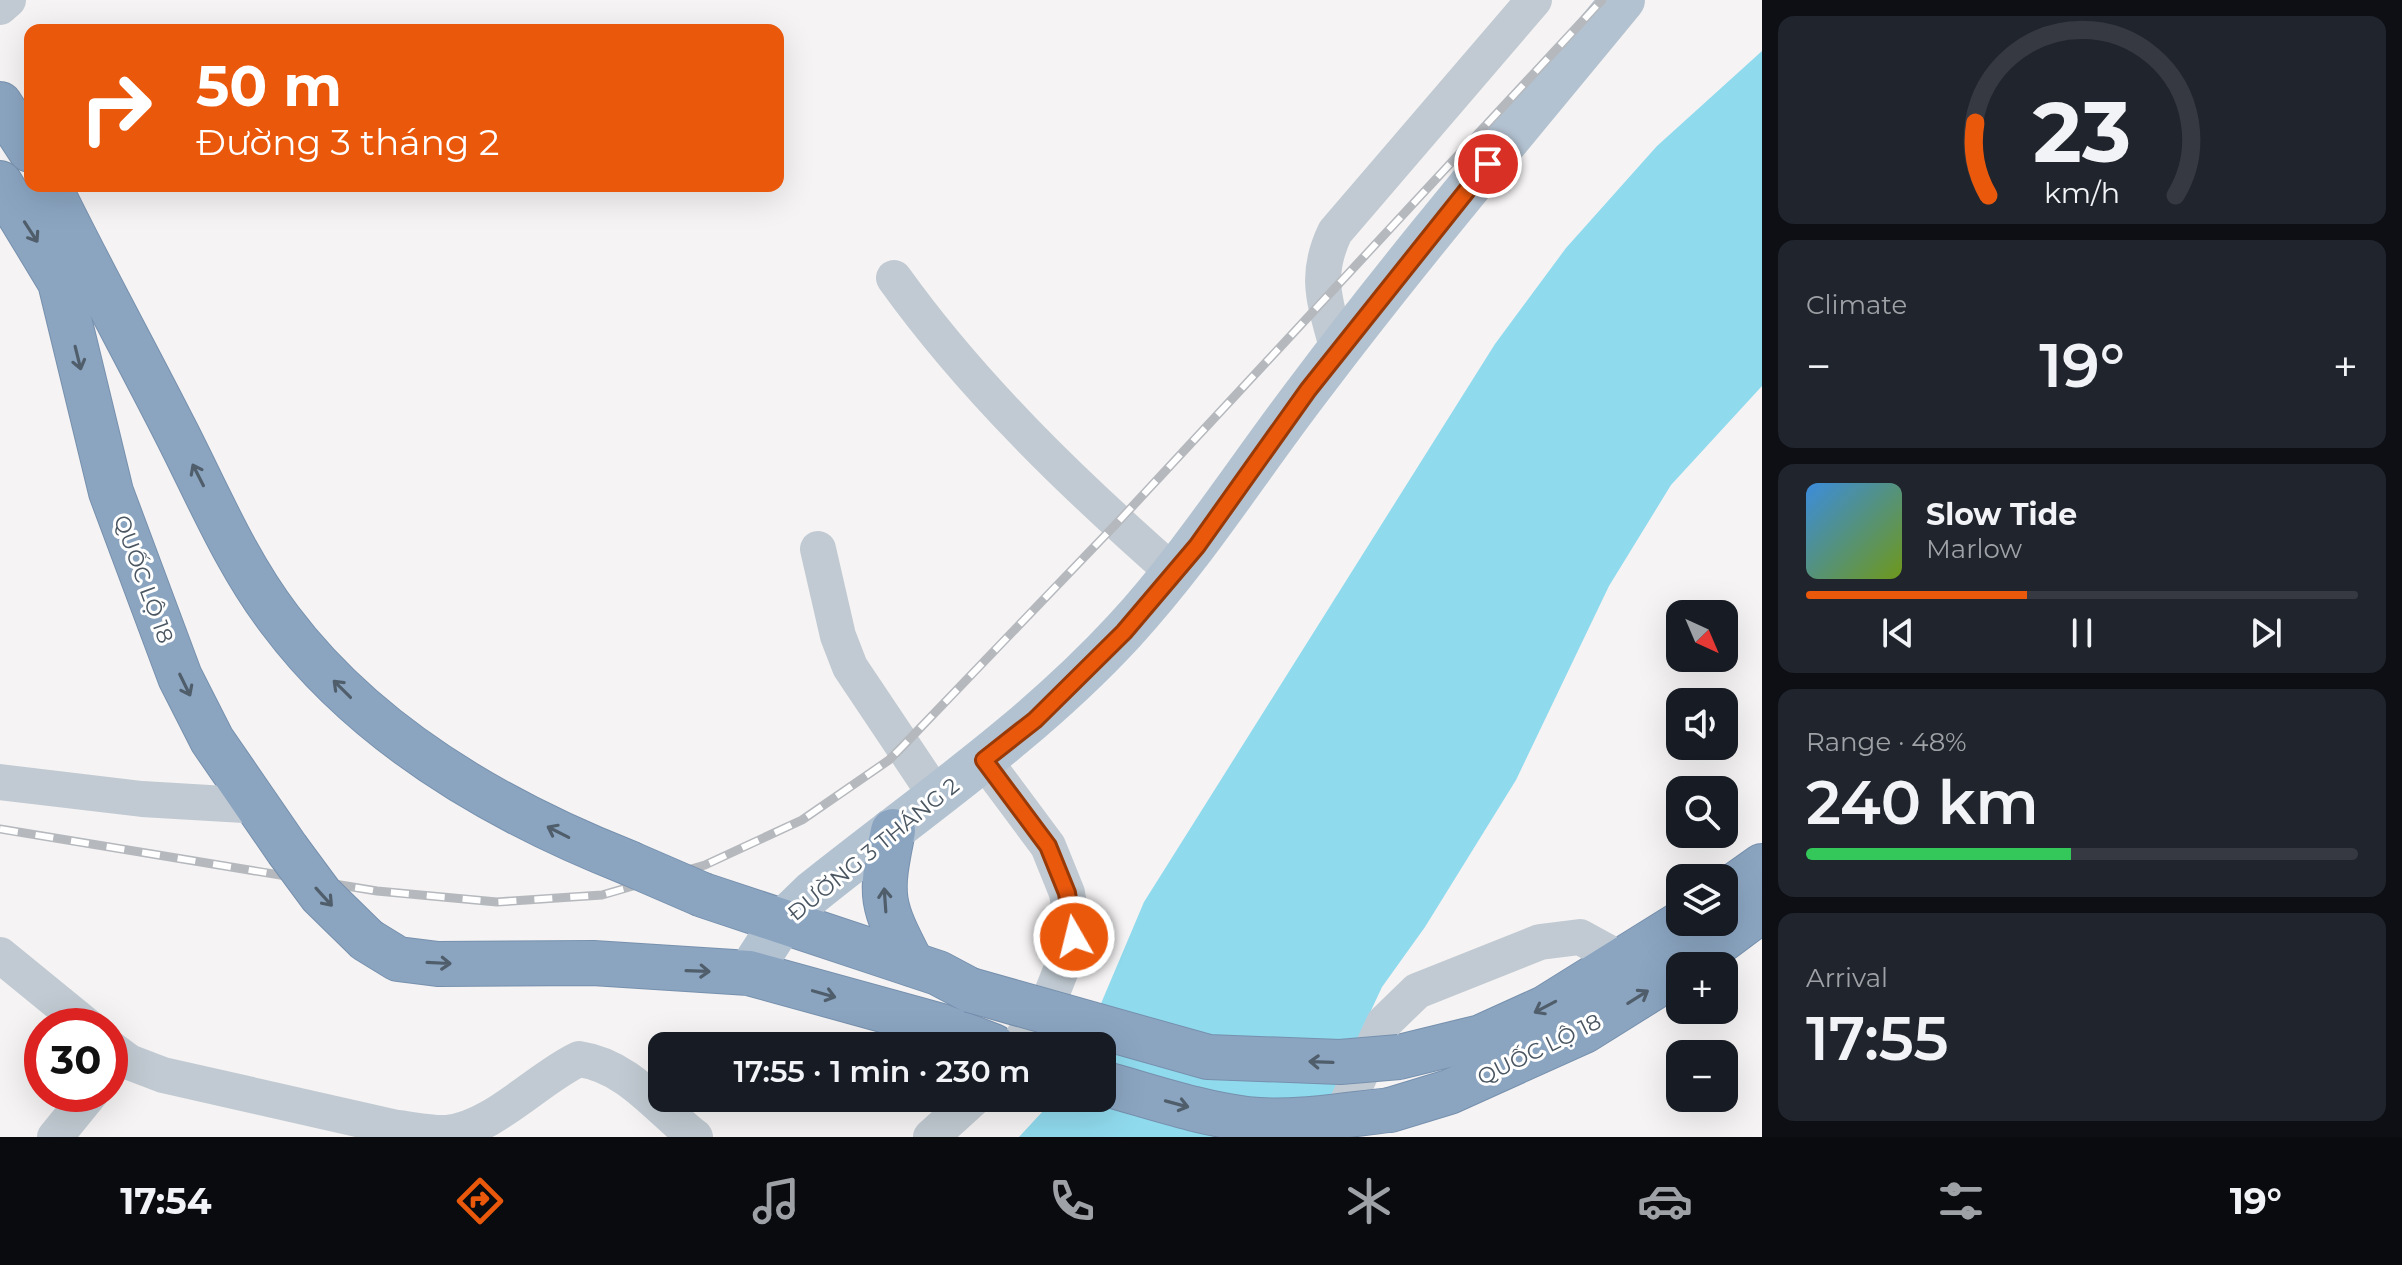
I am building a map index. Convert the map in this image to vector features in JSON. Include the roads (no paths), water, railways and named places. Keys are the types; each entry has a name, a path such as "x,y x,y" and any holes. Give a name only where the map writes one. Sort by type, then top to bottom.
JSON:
{"highway":[{"path":"0,104 24,141"},
{"name":"QUỐC LỘ 18","path":"0,183 60,282 111,492 180,677 212,740 287,849 321,895 367,940 398,959 438,964 593,963 749,973 957,1032"},
{"name":"QUỐC LỘ 18","path":"52,192 230,539 281,622 343,691 423,757 580,843 703,895 912,964 970,990 1208,1057 1340,1062 1399,1057 1481,1037 1545,1008 1666,933"},
{"path":"893,831 884,873 884,910 912,964"},
{"path":"1738,883 1762,866"},
{"path":"1706,952 1762,910"},
{"name":"QUỐC LỘ 18","path":"1116,1087 1186,1107 1247,1119 1301,1120 1390,1110 1449,1092 1584,1031 1666,980"}],"main road":[{"name":"ĐƯỜNG 3 THÁNG 2","path":"749,973 782,922 818,888 1046,709 1124,632 1174,573 1338,351 1623,0"}],"street":[{"path":"0,7 8,0"},
{"path":"1338,351 1320,281 1322,258 1335,232 1534,0"},
{"path":"894,278 917,310 1030,437 1117,523 1174,573"},
{"path":"818,549 838,636 850,667 937,797"},
{"path":"984,760 1048,846 1067,893 1074,937 1050,998 1027,1032"},
{"path":"0,782 142,799 260,806"},
{"path":"1331,1137 1384,1023 1417,991 1540,942 1580,937 1622,960"},
{"path":"0,955 65,1008"},
{"path":"128,1063 163,1075 394,1133 451,1133 472,1126 579,1059 599,1062 627,1077 695,1137"},
{"path":"55,1137 75,1112"},
{"path":"931,1137 959,1112"}],"water":[{"path":"1762,51 1762,386 1671,485 1609,586 1516,780 1425,927 1382,987 1312,1137 1019,1137 1042,1112 1116,1112 1116,1032 1089,1032 1144,902 1495,344 1566,248 1657,146"}],"railway":[{"path":"0,829 377,891 497,902 602,895 705,865 802,820 889,760 901,748 1117,523 1602,0"}]}
